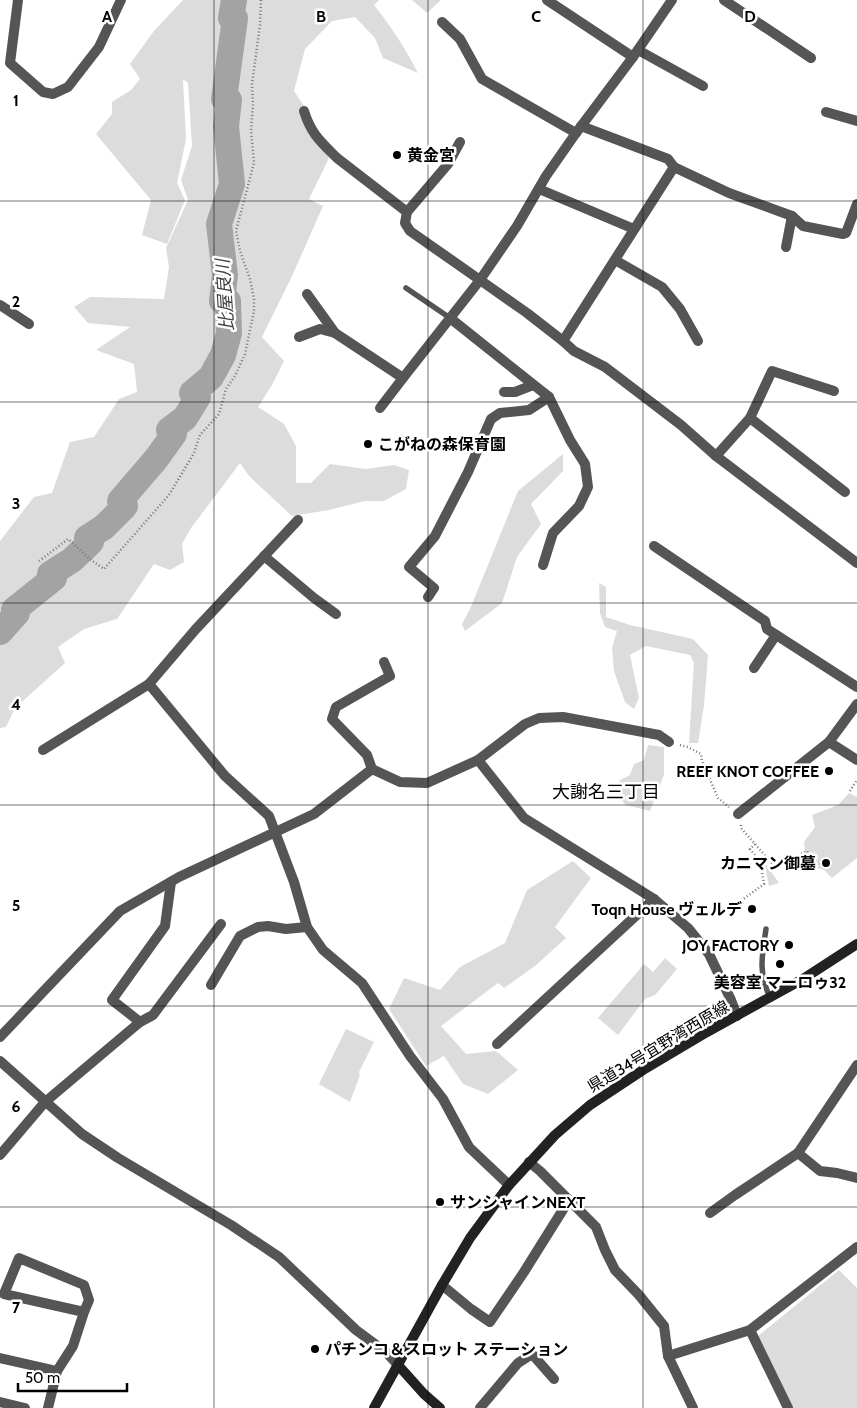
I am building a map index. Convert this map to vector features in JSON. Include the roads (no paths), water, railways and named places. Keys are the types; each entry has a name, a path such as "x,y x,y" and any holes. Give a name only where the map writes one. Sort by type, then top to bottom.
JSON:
{"main road":[{"name":"県道34号宜野湾西原線","path":"374,1408 470,1238 529,1162 565,1126 604,1095 681,1047 803,979 857,944"},
{"path":"398,1365 424,1394 440,1408"}],"street":[{"path":"18,0 10,63 43,92 53,94 68,87 99,47 121,0"},
{"path":"547,0 635,54 703,86"},
{"path":"380,408 480,280 517,226 546,176 672,0"},
{"path":"724,0 811,58"},
{"path":"442,22 460,39 482,79 579,130 668,159 674,168 729,193 792,216 803,226 846,233 857,204"},
{"path":"304,111 308,124 314,134 337,158 407,212"},
{"path":"826,112 857,121"},
{"path":"460,142 448,164 407,212 405,223 410,231 527,313 574,351 605,367 681,425 716,456 857,564"},
{"path":"563,341 674,168"},
{"path":"539,189 634,229"},
{"path":"786,247 792,216"},
{"path":"615,260 662,287 680,308 698,342"},
{"path":"307,294 335,333"},
{"path":"0,305 29,324"},
{"path":"450,318 549,397 570,440 585,464 588,487 579,506 554,533 544,565"},
{"path":"299,337 320,329 335,333 403,378"},
{"path":"716,456 750,418 772,371 834,391"},
{"path":"504,392 515,392 534,385"},
{"path":"428,597 434,588 410,567 435,536 468,472 491,419 500,413 529,410 549,397"},
{"path":"750,418 845,492"},
{"path":"44,750 149,684 195,630 298,520"},
{"path":"654,546 766,621 767,629 857,687"},
{"path":"264,556 336,614"},
{"path":"754,668 776,635"},
{"path":"384,662 390,676 336,707 332,719 367,755 372,769 400,782 427,783 478,760 525,724 539,718 563,716 659,735 669,742"},
{"path":"149,684 225,776 269,816 294,882 307,927 323,950 362,983 410,1056 443,1099 468,1147 509,1186"},
{"path":"738,814 829,742 857,704"},
{"path":"829,742 857,760"},
{"path":"478,760 524,818 654,899 688,928 709,954 737,1016"},
{"path":"0,1035 120,911 171,882 314,814 372,769"},
{"path":"140,1022 112,1000 166,926 171,882"},
{"path":"497,1044 654,899"},
{"path":"0,1155 45,1102 140,1022 153,1015 220,924"},
{"path":"211,985 240,936 258,927 268,926 286,929 307,927"},
{"path":"0,1062 82,1134 118,1158 232,1225 278,1257 356,1330 398,1365"},
{"path":"710,1213 735,1194 798,1153 857,1065"},
{"path":"798,1153 820,1171 857,1178"},
{"path":"529,1162 596,1228 615,1270 639,1295 664,1326 668,1356 693,1408"},
{"path":"442,1285 470,1309 490,1322 569,1200"},
{"path":"668,1356 750,1330 857,1247"},
{"path":"48,1408 57,1371 73,1346 89,1300 84,1285 19,1258 4,1294 84,1312"},
{"path":"750,1330 788,1408"},
{"path":"480,1408 518,1363 532,1354 554,1379"},
{"path":"0,1358 57,1371"},
{"path":"0,1402 25,1408"}],"lane":[{"path":"406,288 450,318"},
{"path":"766,929 762,958 762,977 770,998"}],"waterway":[{"name":"比屋良川","path":"0,632 17,613 14,610 54,578 50,574 72,560 91,542 87,538 104,527 125,506 120,501 156,459 174,434 169,430 185,418 198,397 192,393 211,377 223,355 229,333 228,301 222,301 225,275 219,224 232,184 226,126 229,100 224,99 235,18 231,18 234,0"}],"place":[{"name":"黄金宮","path":"397,155"},
{"name":"こがねの森保育園","path":"368,444"},
{"name":"REEF KNOT COFFEE","path":"829,771"},
{"name":"カニマン御墓","path":"826,863"},
{"name":"Toqn House ヴェルデ","path":"752,909"},
{"name":"JOY FACTORY","path":"789,945"},
{"name":"美容室 マーロゥ32","path":"780,964"},
{"name":"サンシャインNEXT","path":"440,1202"},
{"name":"パチンコ＆スロット ステーション","path":"315,1349"}],"district":[{"name":"大謝名三丁目","path":"606,792"}]}
